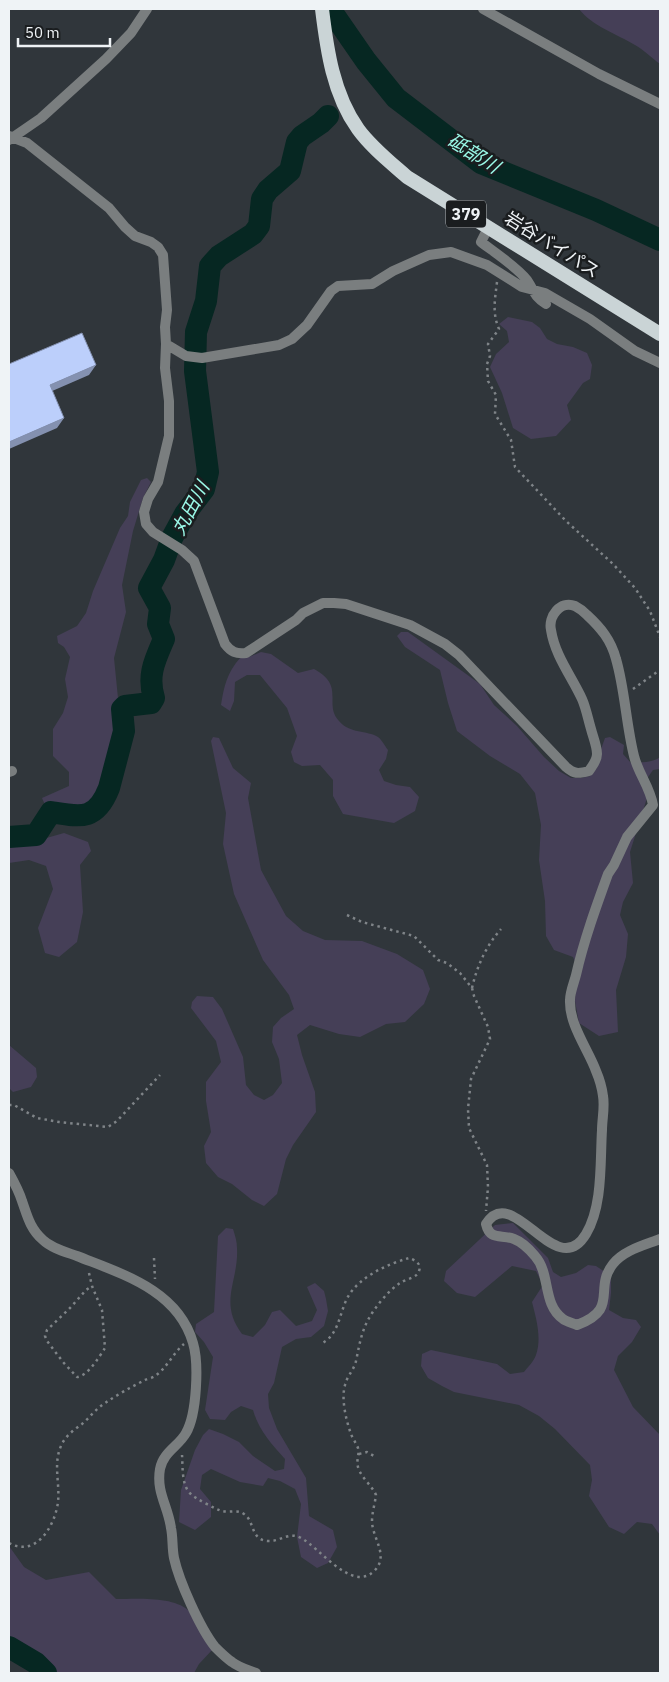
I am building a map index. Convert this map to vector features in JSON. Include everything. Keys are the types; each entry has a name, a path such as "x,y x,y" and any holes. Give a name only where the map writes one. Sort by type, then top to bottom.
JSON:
{"highway":[{"name":"岩谷バイパス","path":"322,9 330,62 340,95 358,128 382,155 407,177 660,334"}],"street":[{"path":"10,138 41,118 106,59 131,33 147,9"},
{"path":"483,9 599,74 660,104"},
{"path":"10,138 27,143 109,208 125,227 136,236 158,247 163,256 167,310 165,368 169,401 169,436 158,482 148,499 144,512 146,524 153,532 170,542 194,561 225,644 231,651 238,654 246,653 296,620 303,612 323,603 346,604 410,625 445,644 459,655 574,773 580,774 589,771 597,756 582,700 562,661 550,629 551,620 556,610 566,605 575,606 600,628 610,642 616,658 633,754 638,770 651,793 653,804 628,837 608,874 585,938 570,1001 574,1021 597,1072 603,1098 599,1184 594,1215 582,1240 573,1246 565,1248 554,1246 512,1215 495,1214 489,1218 486,1224 488,1231 494,1236 514,1239 535,1256 543,1266 551,1307 563,1319 577,1325 586,1322 599,1313 604,1301 607,1273 613,1263 622,1256 660,1239"},
{"path":"488,228 481,242 499,255 526,280 536,296 546,304"},
{"path":"166,344 186,356 202,358 279,345 292,339 307,325 331,291 338,286 372,284 393,271 429,255 451,252 488,265 522,287 545,292 590,319 635,351 660,363"},
{"path":"9,1174 31,1226 43,1241 138,1281 158,1294 188,1328 198,1368 194,1395 189,1427 182,1439 166,1454 161,1467 159,1483 162,1501 171,1526 174,1557 182,1584 199,1619 215,1647 234,1664 256,1673"}],"path":[{"path":"498,273 494,307 499,329 488,344 490,356 486,364 488,381 496,395 495,414 511,440 514,467 566,521 630,582 650,611 660,637"},
{"path":"624,699 634,686 660,670"},
{"path":"347,915 362,922 414,936 429,953 460,973 472,988 488,1027 490,1039 471,1079 468,1109 469,1128 487,1165 486,1213 489,1218"},
{"path":"472,988 488,946 501,929"},
{"path":"9,1105 14,1105 37,1118 108,1127 117,1121 160,1075"},
{"path":"154,1258 158,1294"},
{"path":"182,1439 183,1476 187,1490 191,1495 222,1511 244,1514 249,1519 254,1534 260,1538 268,1541 287,1536 299,1536 337,1567 358,1578 368,1576 380,1564 380,1550 372,1526 376,1495 360,1472 356,1458 359,1454 346,1413 345,1384 353,1371 368,1319 381,1302 400,1283 415,1277 419,1273 420,1267 418,1263 409,1258 397,1262 356,1286 349,1295 333,1334 328,1341 320,1344"},
{"path":"89,1261 92,1286 102,1310 105,1348 86,1373 77,1377 46,1341 46,1336 47,1330 92,1286"},
{"path":"9,1543 17,1547 25,1548 32,1546 36,1544 47,1530 58,1505 59,1493 56,1460 64,1441 75,1428 82,1424 104,1403 155,1376 182,1345 193,1342"},
{"path":"359,1454 367,1452 374,1456"}],"shaded area":[{"path":"579,9 660,9 660,64 638,47 591,20"},
{"path":"508,317 532,322 540,328 547,339 587,353 592,365 590,379 583,383 567,405 571,420 556,436 531,439 513,428 502,393 490,367 496,354 509,342 507,331 499,324"},
{"path":"147,478 151,482 143,498 133,531 122,585 126,612 114,658 121,728 110,768 108,787 89,808 79,813 46,807 42,798 69,786 69,772 53,756 53,729 63,713 68,697 65,679 70,657 64,647 58,643 57,636 77,626 86,613 93,591 120,528 128,516 130,502 141,480"},
{"path":"401,632 408,632 480,684 494,705 517,726 544,757 559,771 571,778 590,776 597,768 605,738 610,737 624,745 623,754 631,763 650,761 660,757 660,769 653,770 646,780 647,798 630,852 633,883 623,902 620,915 628,934 626,957 616,990 618,1032 599,1036 579,1023 575,1001 577,966 573,957 554,950 546,936 545,901 539,860 541,825 535,793 520,774 490,756 457,731 440,670 405,647 397,636"},
{"path":"261,652 271,654 298,673 314,669 324,675 332,688 333,708 339,721 348,728 374,735 381,740 388,750 386,759 379,770 384,781 410,787 419,797 415,811 394,823 343,814 333,796 333,780 320,765 302,766 294,762 291,752 297,736 287,708 260,675 247,675 235,682 234,701 230,711 221,705 227,680 240,658 249,657"},
{"path":"213,737 219,738 233,768 251,783 248,798 261,870 286,916 303,931 325,940 362,941 397,954 423,970 430,989 424,1004 405,1022 386,1024 360,1037 339,1034 310,1025 297,1035 315,1092 316,1112 293,1145 286,1159 277,1194 264,1206 252,1200 232,1184 218,1177 206,1163 204,1146 211,1132 206,1101 206,1082 221,1062 216,1041 191,1008 192,1002 197,996 213,997 222,1009 243,1057 246,1085 254,1095 264,1100 273,1095 282,1083 279,1059 272,1042 273,1027 281,1018 294,1009 289,995 263,960 234,894 223,844 226,813 211,741"},
{"path":"64,833 88,842 91,851 80,865 83,912 77,942 59,957 45,953 38,928 53,889 46,866 29,860 9,863 9,847 18,842 29,843"},
{"path":"9,1045 36,1068 37,1077 31,1087 13,1092 9,1088"},
{"path":"513,1223 548,1258 553,1272 561,1277 576,1273 588,1265 596,1266 611,1276 609,1310 623,1318 636,1320 641,1327 632,1342 618,1356 614,1370 633,1407 660,1435 660,1535 652,1524 637,1522 624,1534 609,1527 589,1496 592,1480 590,1465 555,1429 539,1416 519,1405 454,1392 428,1378 421,1366 422,1354 431,1350 497,1364 510,1374 524,1372 534,1359 538,1348 538,1335 537,1321 532,1302 543,1285 536,1271 512,1266 475,1297 457,1293 444,1281 446,1271 495,1225"},
{"path":"226,1228 233,1229 237,1243 237,1260 230,1301 231,1312 242,1334 253,1337 265,1325 272,1312 280,1310 296,1326 312,1321 317,1310 307,1287 315,1283 324,1291 328,1311 324,1326 311,1337 296,1339 282,1347 274,1383 268,1394 269,1408 277,1429 306,1478 309,1516 333,1530 337,1547 328,1563 317,1568 301,1557 297,1537 301,1504 295,1489 280,1481 268,1478 263,1486 240,1482 211,1469 202,1475 200,1489 211,1502 211,1517 195,1530 179,1522 181,1490 195,1450 203,1435 209,1429 239,1442 253,1456 275,1471 284,1469 285,1459 262,1431 253,1410 241,1406 231,1412 225,1420 210,1419 205,1410 213,1357 195,1332 196,1324 214,1312 218,1236"},
{"path":"9,1546 24,1567 46,1580 89,1572 116,1599 163,1600 181,1606 188,1610 194,1618 213,1649 199,1664 194,1673 55,1673 42,1658 9,1640"}],"building":[{"path":"82,333 96,365 50,385 64,418 9,442 9,364"}],"waterway":[{"name":"砥部川","path":"330,9 366,61 396,98 481,163 596,210 660,240"},
{"name":"丸田川","path":"9,837 36,835 51,812 79,815 93,811 99,806 109,788 124,731 122,709 125,706 151,703 154,698 151,682 153,668 164,639 158,624 160,608 149,588 185,514 204,489 208,472 195,371 196,332 206,301 210,266 219,256 253,234 259,226 262,199 268,190 290,171 297,142 328,116"},
{"path":"9,1647 36,1663 46,1673"}]}
